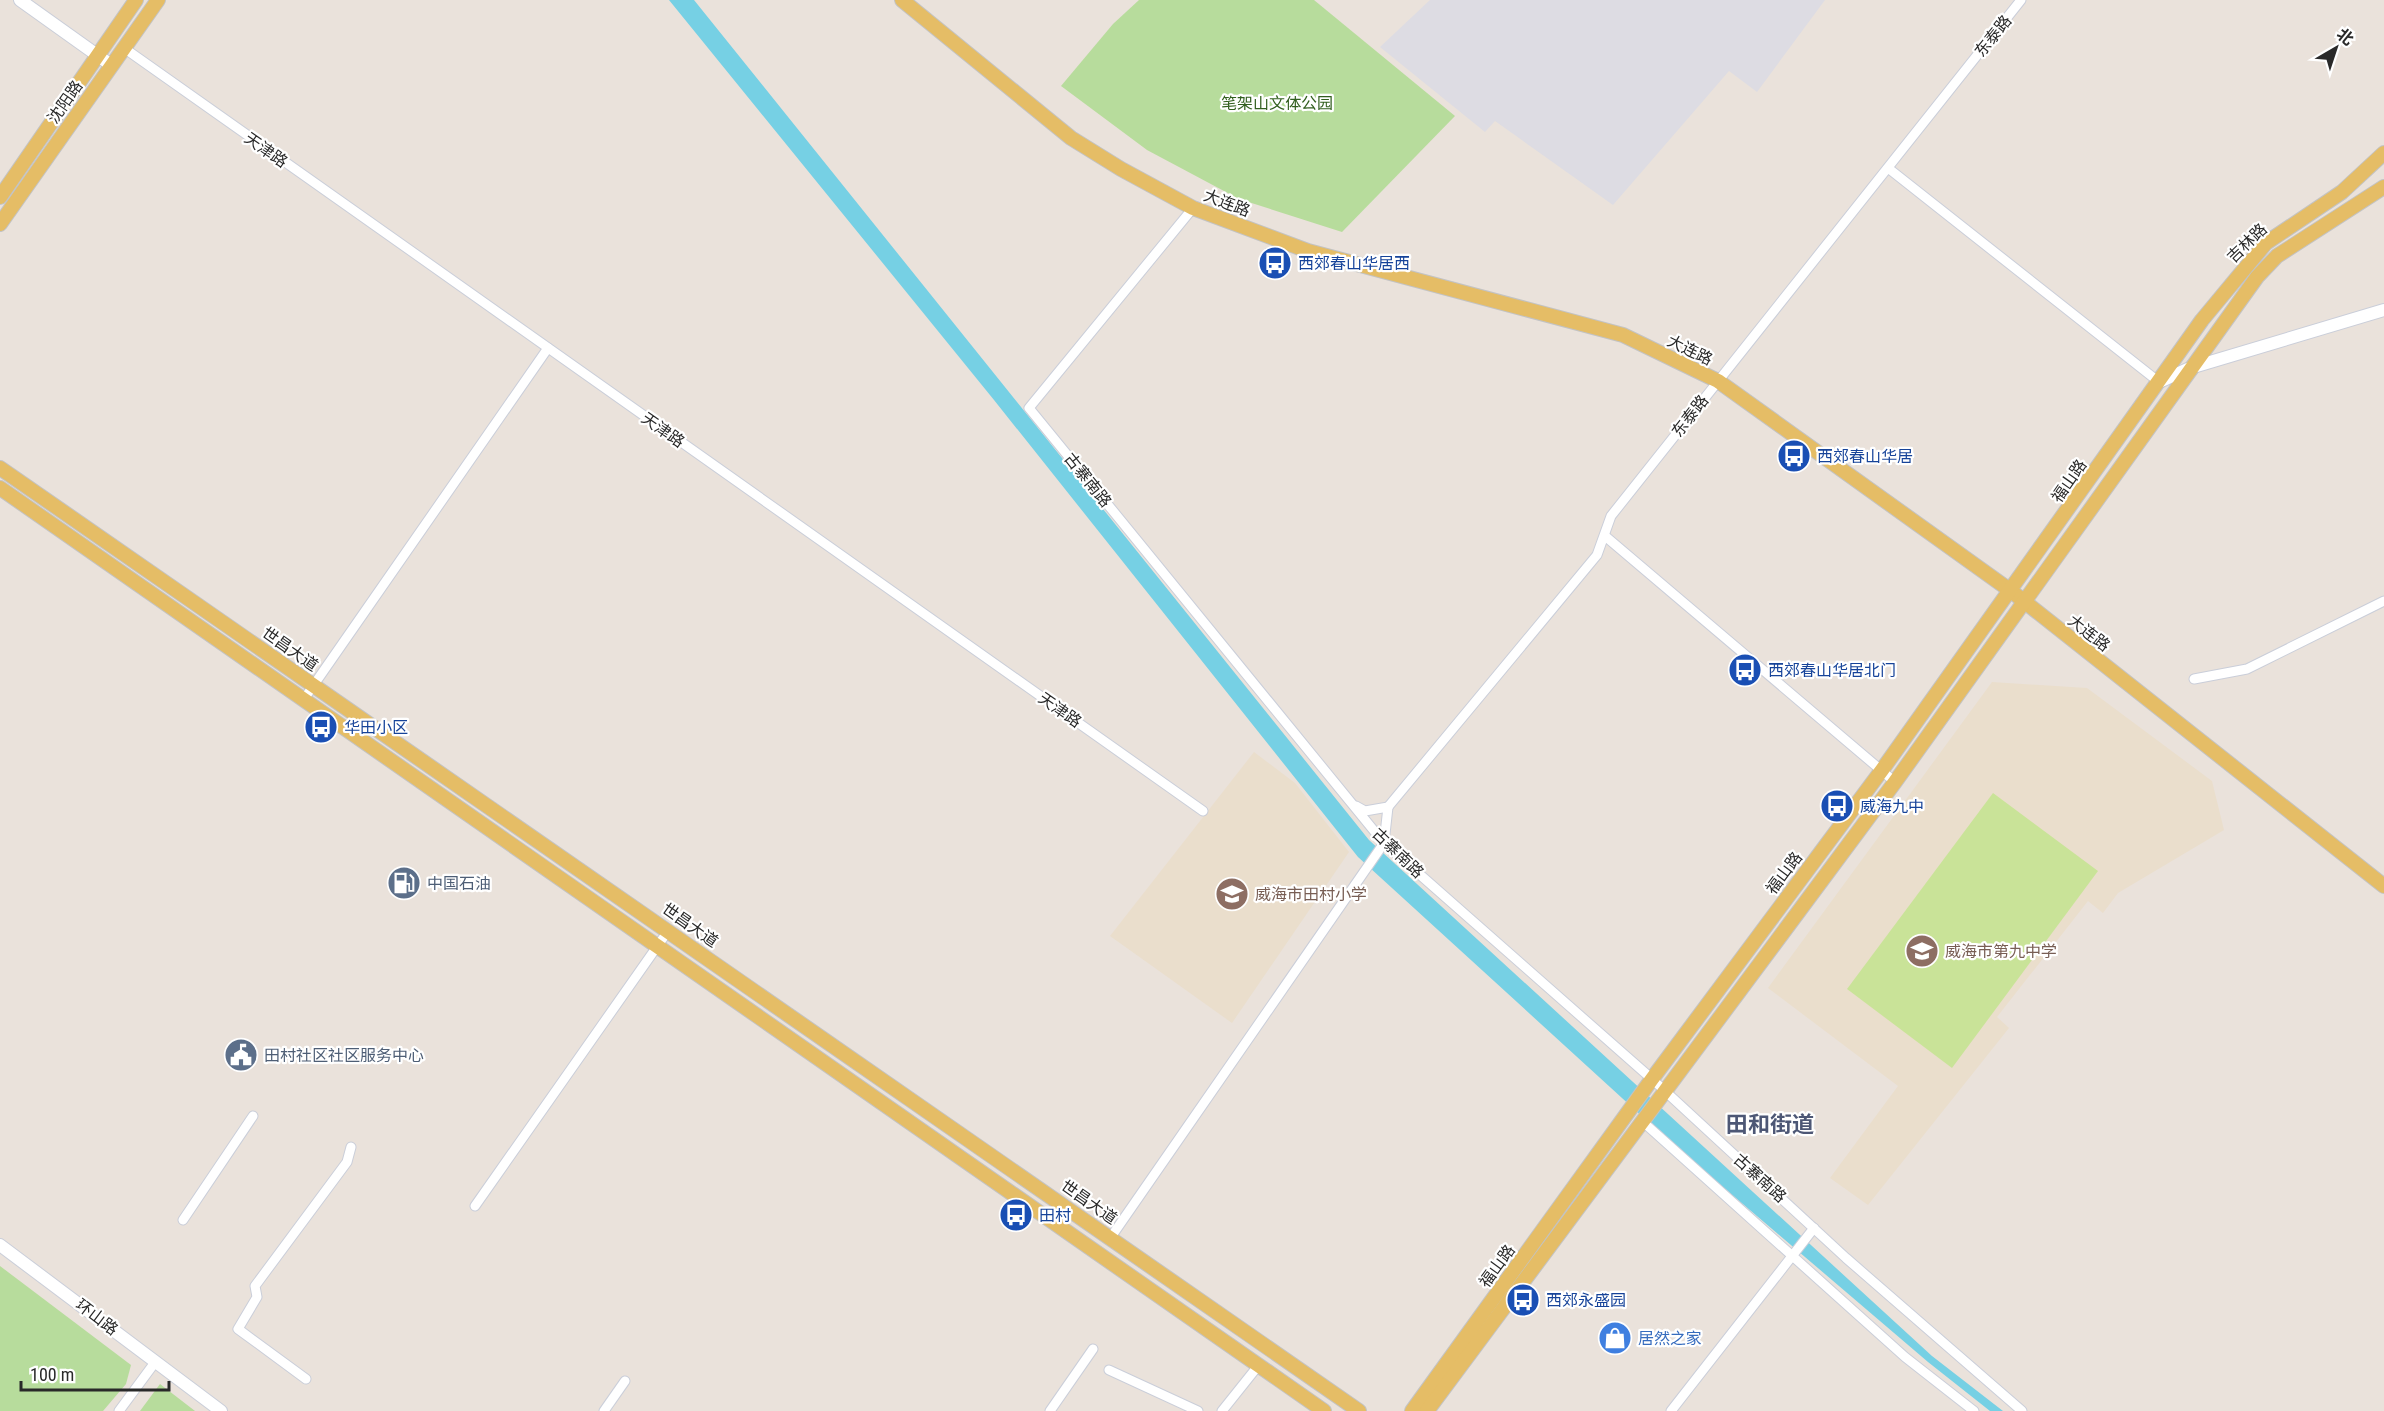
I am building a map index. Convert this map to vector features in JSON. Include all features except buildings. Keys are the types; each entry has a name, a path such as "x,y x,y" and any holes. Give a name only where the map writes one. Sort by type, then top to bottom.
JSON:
{"main road":[{"path":"20,0 111,65"},
{"name":"沈阳路","path":"0,197 136,0"},
{"name":"沈阳路","path":"0,224 158,0"},
{"name":"大连路","path":"902,0 1071,138 1192,208 1308,251 1623,335 1718,381 2011,591 2384,886"},
{"name":"吉林路","path":"2159,382 2202,320 2266,243 2342,192 2384,153"},
{"name":"吉林路","path":"2190,368 2257,277 2277,256 2384,188"},
{"path":"2159,382 2190,368 2384,310"},
{"name":"福山路","path":"1427,1411 1895,782 2190,368"},
{"name":"福山路","path":"1412,1411 1650,1082 1882,770 2159,382"},
{"name":"世昌大道","path":"0,468 1359,1411"},
{"name":"世昌大道","path":"0,488 1324,1411"},
{"name":"环山路","path":"0,1245 221,1411"}],"street":[{"name":"东泰路","path":"1388,807 1597,555 1611,516 2021,0"},
{"name":"天津路","path":"124,48 1203,811"},
{"path":"1888,168 2159,382"},
{"name":"古寨南路","path":"1192,208 1029,408 1353,805 1382,845 2022,1411"},
{"path":"304,699 548,348"},
{"path":"1605,536 1895,782"},
{"path":"2193,680 2247,669 2384,601"},
{"path":"1111,1237 1382,845 1388,807 1365,811 1353,805"},
{"path":"475,1206 669,931"},
{"path":"183,1220 253,1116"},
{"path":"1642,1121 1794,1252 1905,1357 1974,1411"},
{"path":"306,1379 238,1329 257,1297 255,1286 347,1162 351,1147"},
{"path":"1671,1411 1814,1228"},
{"path":"1050,1411 1094,1349"},
{"path":"119,1411 156,1361"},
{"path":"1222,1411 1258,1366"},
{"path":"1109,1370 1198,1411"},
{"path":"604,1411 625,1381"}],"shaded area":[{"path":"1430,0 1825,0 1757,92 1729,71 1613,205 1495,121 1485,132 1380,47"},
{"name":"威海市第九中学","path":"1992,682 2087,688 2212,781 2224,830 2118,893 2103,913 2088,901 1997,1017 2009,1028 1868,1205 1830,1178 1898,1086 1768,988"},
{"name":"威海市田村小学","path":"1254,752 1295,783 1349,852 1232,1023 1110,936"}],"green space":[{"name":"笔架山文体公园","path":"1139,0 1314,0 1455,116 1342,232 1239,199 1147,150 1061,86 1113,24"},
{"path":"1993,793 2098,871 1952,1068 1847,989"},
{"path":"0,1266 131,1365 126,1384 103,1411 0,1411"},
{"path":"160,1384 195,1411 140,1411"}],"water":[{"path":"669,0 694,0 1369,840 1932,1356 2003,1411 1990,1411 1928,1362 1668,1140 1358,857 994,400"}],"place":[{"name":"西郊春山华居西","path":"1275,263"},
{"name":"西郊春山华居","path":"1794,456"},
{"name":"西郊春山华居北门","path":"1745,670"},
{"name":"华田小区","path":"321,727"},
{"name":"威海九中","path":"1837,806"},
{"name":"中国石油","path":"404,883"},
{"name":"威海市田村小学","path":"1232,894"},
{"name":"威海市第九中学","path":"1922,951"},
{"name":"田村社区社区服务中心","path":"241,1055"},
{"name":"田村","path":"1016,1215"},
{"name":"西郊永盛园","path":"1523,1300"},
{"name":"居然之家","path":"1615,1338"}],"district":[{"name":"田和街道","path":"1770,1124"}]}
